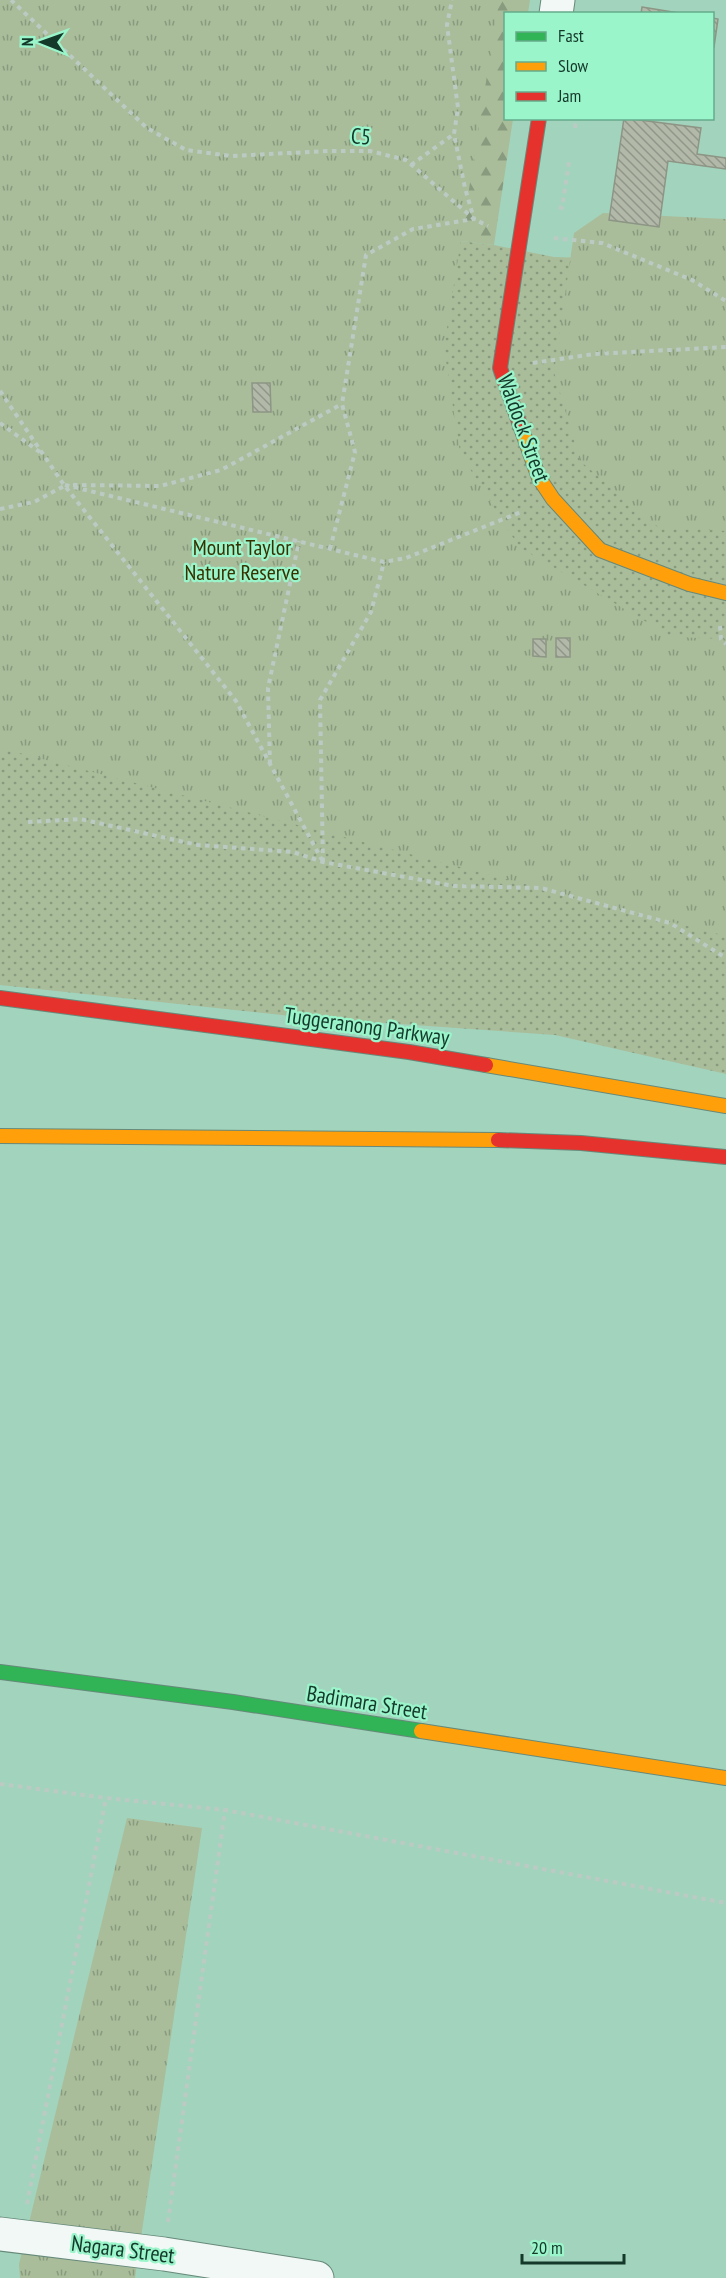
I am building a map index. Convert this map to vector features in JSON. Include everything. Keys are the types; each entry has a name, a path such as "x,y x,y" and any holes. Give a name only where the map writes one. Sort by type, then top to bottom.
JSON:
{"main road":[{"name":"Waldock Street","path":"539,120 500,368 539,478 553,499 600,550 689,584 726,593"},
{"name":"Tuggeranong Parkway","path":"0,998 409,1052 726,1106"},
{"path":"0,1136 495,1140 581,1143 726,1157"},
{"name":"Badimara Street","path":"0,1672 233,1702 726,1778"}],"street":[{"name":"Nagara Street","path":"10,2235 164,2254 317,2278"}],"path":[{"name":"C5","path":"11,0 147,128 186,150 231,156 370,151 406,160 474,219 488,226 520,234 602,243 692,280 726,301"},
{"path":"330,549 355,452 342,404 366,255 413,229 474,219 454,134 458,108 447,25 452,0"},
{"path":"411,165 454,134"},
{"path":"500,368 594,354 726,347"},
{"path":"0,391 64,485 236,701 323,862"},
{"path":"0,509 34,502 64,485 160,486 221,470 342,404"},
{"path":"0,423 44,455"},
{"path":"64,485 384,562 406,558 553,499"},
{"path":"270,765 268,688 299,541"},
{"path":"323,862 320,700 371,612 384,562"},
{"path":"28,822 81,819 198,845 293,852 323,862 454,886 542,888 670,923 726,958"},
{"path":"0,1784 225,1810 726,1903"},
{"path":"10,2235 106,1798"},
{"path":"164,2254 225,1810"}],"green space":[{"name":"Mount Taylor Nature Reserve","path":"0,0 393,233 494,245 554,257 726,262 726,1074 555,1035 300,1017 0,985"},
{"name":"Mount Taylor Nature Reserve","path":"0,0 499,0 444,347 460,453 519,547 672,637 726,639 726,936 0,748"},
{"path":"409,0 530,0 528,12 504,12 504,120 513,120 494,245 393,233"},
{"path":"603,213 726,219 726,531 657,526 580,461 554,372 574,233"},
{"path":"127,1818 202,1828 135,2278 20,2278 19,2264"}],"building":[{"path":"642,7 673,12 641,12"},
{"path":"714,18 718,19 714,47"},
{"path":"624,120 701,128 697,154 726,158 726,169 668,161 659,227 609,220"},
{"path":"252,383 270,383 271,412 253,412"},
{"path":"556,638 570,638 570,657 556,657"},
{"path":"533,639 546,639 546,657 533,656"}],"traffic: fast":[{"path":"0,1672 233,1702 421,1731"}],"traffic: slow":[{"path":"520,425 539,478 553,499 600,550 689,584 726,593"},
{"path":"486,1065 726,1106"},
{"path":"0,1136 498,1140"},
{"path":"421,1731 726,1778"}],"traffic: jam":[{"path":"520,425 500,368 539,120"},
{"path":"0,998 409,1052 486,1065"},
{"path":"498,1140 581,1143 726,1157"}]}
